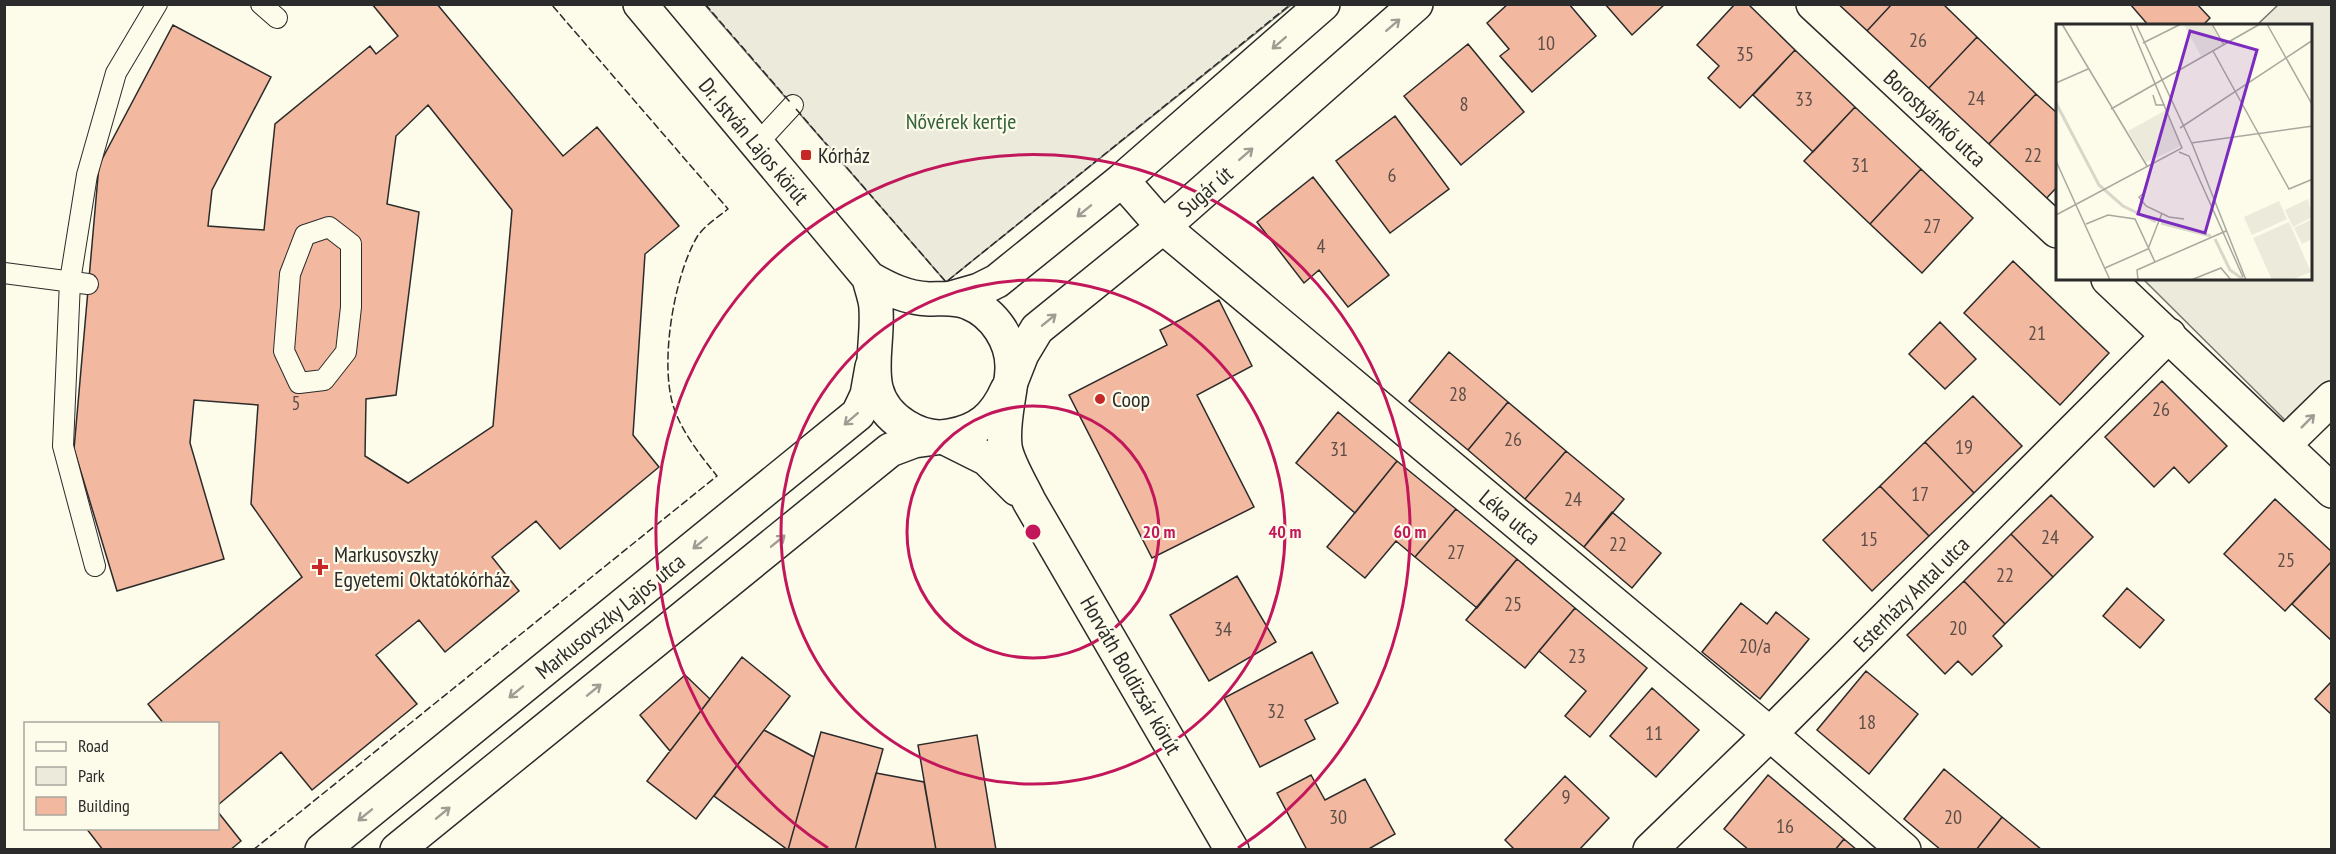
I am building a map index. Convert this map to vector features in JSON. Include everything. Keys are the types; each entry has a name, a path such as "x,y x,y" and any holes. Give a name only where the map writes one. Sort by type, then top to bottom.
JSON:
{"street":[{"name":"Dr. István Lajos körút","path":"639,4 869,278 894,293 970,303 987,314 1001,329 1009,347 1012,367 1004,417 1006,449 1029,501"},
{"path":"874,356 883,329 895,315 910,305 980,290 997,281 1122,180 1323,4"},
{"name":"Sugár út","path":"1009,387 1022,354 1037,329 1163,227 1416,4"},
{"name":"Borostyánkő utca","path":"1812,4 2056,230"},
{"name":"Léka utca","path":"1122,180 1163,227 1770,734 1904,849"},
{"name":"Dr. István Lajos körút","path":"869,278 876,307 874,383 879,398 893,417 912,431 927,436 943,437 965,434 984,423 999,407 1009,387"},
{"path":"2109,280 2331,491"},
{"name":"Esterházy Antal utca","path":"1650,849 1770,734 2169,335"},
{"name":"Markusovszky Lajos utca","path":"322,849 858,414 867,395 874,356"},
{"path":"2284,445 2331,398"},
{"name":"Dr. István Lajos körút","path":"943,437 987,459 1029,501"},
{"path":"398,849 890,450 914,441 943,437"},
{"name":"Horváth Boldizsár körút","path":"1029,501 1232,849"}],"lane":[{"path":"96,566 63,446 87,175 116,73 157,4"},
{"path":"261,4 278,18"},
{"path":"757,144 793,105"},
{"path":"329,227 351,244 351,307 346,352 324,380 299,383 284,351 286,305 290,274 305,235 329,227"},
{"path":"4,273 79,283"}],"green space":[{"name":"Nővérek kertje","path":"705,5 1291,5 946,282"},
{"path":"2278,5 2331,5 2331,387 2292,427 2144,280 2312,280 2312,24 2258,24"}],"building":[{"path":"372,4 437,4 563,156 597,127 679,226 645,254 633,435 659,467 560,549 536,521 492,557 519,591 445,652 419,620 376,655 417,704 312,790 281,752 219,804 219,722 162,722 148,704 302,577 251,504 258,405 194,400 190,443 224,559 117,591 74,449 99,165 173,25 271,77 212,190 208,226 264,230 275,124 370,46 376,54 398,36","holes":["428,105 512,210 493,426 408,483 365,456 366,399 396,395 419,212 387,204 396,136"]},
{"path":"1508,4 1569,4 1596,36 1532,92 1500,56 1509,49 1487,23"},
{"path":"1605,4 1665,4 1632,35"},
{"path":"1735,4 1748,4 1795,50 1740,108 1708,78 1719,66 1697,45"},
{"path":"1837,4 1892,4 1866,32"},
{"path":"1892,4 1943,4 1977,37 1927,90 1866,32"},
{"path":"2130,4 2197,4 2210,18 2204,24 2147,24"},
{"path":"1977,37 2036,94 1986,147 1927,90"},
{"path":"1468,44 1524,112 1461,165 1404,96"},
{"path":"1795,50 1855,107 1813,152 1753,95"},
{"path":"2036,94 2056,112 2056,188 2044,201 1986,147"},
{"path":"1855,107 1921,169 1870,224 1804,161"},
{"path":"1395,116 1449,189 1390,233 1336,161"},
{"path":"1921,169 1973,218 1922,273 1870,224"},
{"path":"1313,177 1389,275 1348,307 1319,270 1304,283 1257,222"},
{"path":"2013,261 2109,353 2060,405 1964,313"},
{"path":"1219,300 1252,366 1197,395 1254,507 1152,558 1069,395 1167,345 1160,330"},
{"path":"1940,322 1976,359 1945,389 1909,354"},
{"path":"1449,352 1508,402 1468,450 1409,401"},
{"path":"2162,381 2227,446 2189,483 2174,467 2154,487 2105,437"},
{"path":"1973,396 2022,446 1974,493 1925,442"},
{"path":"1508,402 1566,451 1525,499 1468,450"},
{"path":"1338,412 1397,461 1355,513 1296,463"},
{"path":"1925,442 1974,493 1929,536 1880,486"},
{"path":"1566,451 1624,499 1584,547 1525,499"},
{"path":"1397,461 1456,509 1415,557 1396,541 1365,578 1327,547"},
{"path":"1880,486 1929,536 1872,591 1823,540"},
{"path":"2051,495 2093,537 2053,577 2011,534"},
{"path":"2275,499 2332,552 2332,561 2285,611 2224,554"},
{"path":"1456,509 1517,559 1477,608 1415,557"},
{"path":"1612,512 1661,553 1632,588 1584,547"},
{"path":"2011,534 2053,577 2005,624 1964,581"},
{"path":"1517,559 1575,608 1525,668 1466,620"},
{"path":"2332,561 2332,641 2292,604"},
{"path":"1237,576 1276,642 1209,681 1170,615"},
{"path":"1964,581 2005,624 1993,636 2002,646 1972,675 1958,661 1945,674 1907,635"},
{"path":"2127,588 2164,620 2140,648 2103,616"},
{"path":"1741,603 1767,624 1776,612 1809,639 1760,699 1702,652"},
{"path":"1575,608 1647,668 1590,737 1565,716 1586,691 1539,651"},
{"path":"1312,652 1338,703 1305,720 1315,739 1260,767 1224,698"},
{"path":"742,657 790,696 696,819 647,781"},
{"path":"1866,671 1918,714 1869,774 1817,730"},
{"path":"685,675 710,699 670,751 640,715"},
{"path":"2332,681 2332,715 2315,699"},
{"path":"1652,688 1699,730 1656,777 1610,736"},
{"path":"764,730 814,757 788,850 714,796"},
{"path":"821,732 883,749 855,850 788,850"},
{"path":"977,735 996,850 936,850 918,745"},
{"path":"1944,769 2002,817 1976,850 1941,850 1904,819"},
{"path":"876,773 924,782 936,850 855,850"},
{"path":"1311,775 1325,800 1365,779 1395,834 1367,850 1307,850 1277,793"},
{"path":"1768,775 1844,839 1835,850 1749,850 1724,829"},
{"path":"1565,776 1609,818 1579,850 1515,850 1505,840"},
{"path":"219,813 241,841 230,850 103,850 88,830 219,830"},
{"path":"2002,817 2042,850 1976,850"},
{"path":"1844,839 1857,850 1835,850"}],"fence":[{"path":"253,850 717,476 688,437 675,411 670,392 668,347 675,298 689,254 700,233 728,209 551,4"},
{"path":"705,4 790,102"},
{"path":"796,109 946,282 1291,4"}],"place":[{"name":"Kórház","path":"806,155"},
{"name":"Coop","path":"1100,399"},
{"name":"Markusovszky Egyetemi Oktatókórház","path":"320,567"}]}
